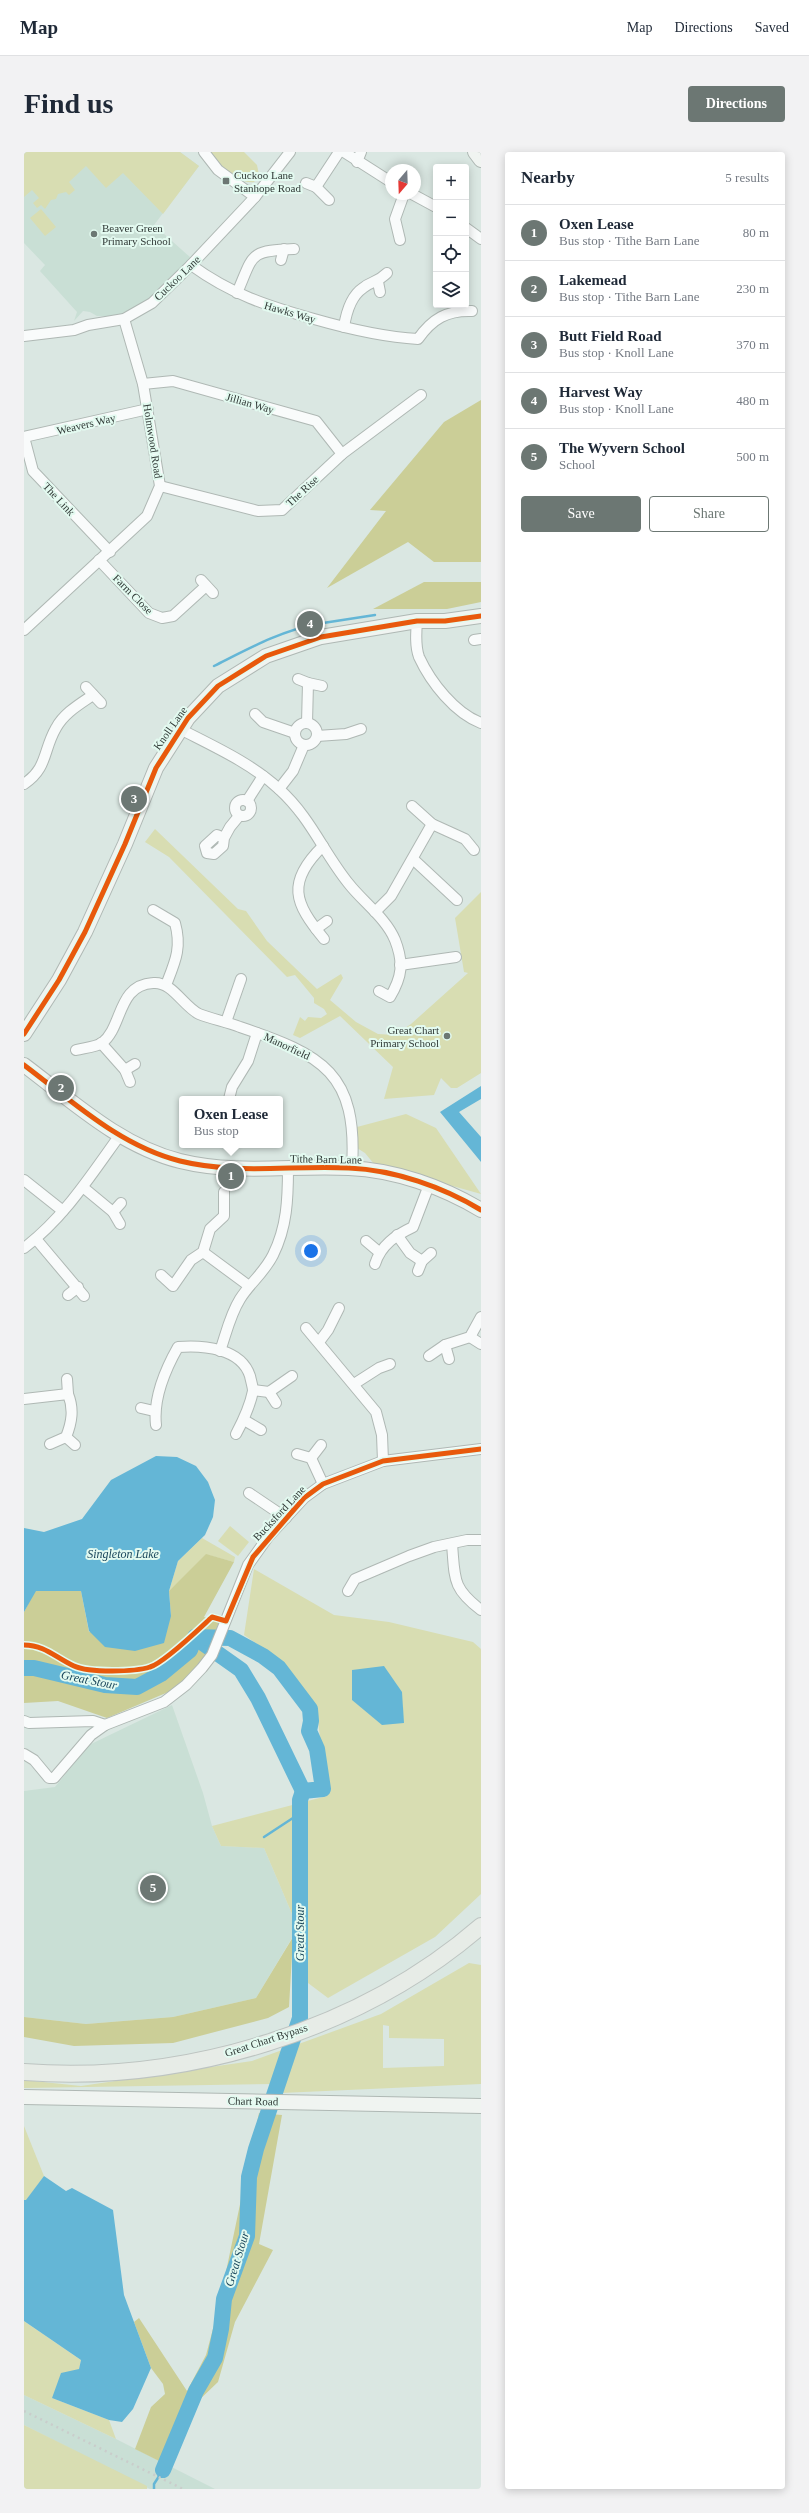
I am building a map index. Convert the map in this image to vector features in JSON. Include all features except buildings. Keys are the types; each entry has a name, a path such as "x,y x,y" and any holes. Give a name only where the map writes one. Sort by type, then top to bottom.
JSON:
{"main road":[{"name":"Great Chart Bypass","path":"24,2072 58,2073 138,2069 189,2062 277,2039 310,2027 377,1997 464,1940 481,1926"}],"street":[{"path":"204,152 218,170 255,197"},
{"name":"Cuckoo Lane","path":"24,336 74,330 88,325 124,319 152,303 191,266 255,197 290,152"},
{"path":"316,187 339,152"},
{"path":"344,152 357,162 385,178"},
{"path":"357,162 361,152"},
{"path":"475,152 481,160"},
{"path":"306,183 316,187 329,200"},
{"path":"421,199 433,205"},
{"path":"400,240 395,219 402,200"},
{"path":"469,230 481,239"},
{"path":"237,293 253,258 262,251 289,249 281,260"},
{"name":"Hawks Way","path":"191,266 210,279 237,293 268,306 371,335 418,339 440,316 457,310 472,311"},
{"path":"344,327 348,310 355,296 363,287 379,287 387,273"},
{"name":"Holmwood Road","path":"25,626 110,552 147,516 160,486 144,384 124,319"},
{"name":"Jillian Way","path":"144,384 174,381 316,421 342,454"},
{"name":"The Rise","path":"160,486 258,511 282,510 342,454 421,395"},
{"name":"Weavers Way","path":"24,438 148,409"},
{"name":"The Link","path":"24,438 33,471 110,552"},
{"name":"Farm Close","path":"99,560 150,613 162,618 173,616 207,586"},
{"name":"Knoll Lane","path":"24,1034 59,980 84,932 125,844 151,778 180,729 218,686 266,656 321,637 417,621 445,621 481,616"},
{"path":"417,621 416,639 423,663 452,705 459,712 481,723"},
{"path":"298,679 322,686"},
{"path":"307,723 308,683"},
{"path":"86,687 101,703"},
{"path":"24,784 40,770 55,728 60,722 93,695"},
{"path":"255,714 263,722 295,733"},
{"path":"307,723 314,726 317,736 314,742 304,745 296,739 295,733 298,727 307,723"},
{"path":"317,736 346,734 361,728"},
{"path":"180,729 263,776 279,789 307,818 323,846 348,883 375,912 392,935 400,965 401,976 390,998 379,990"},
{"path":"279,789 294,771 304,745"},
{"path":"224,838 239,816 247,816 251,812 251,804 247,800 263,776"},
{"path":"412,806 432,824 465,839 474,850"},
{"path":"375,912 391,896 432,824"},
{"path":"323,846 303,869 299,881 301,906 306,918 324,939"},
{"path":"413,859 458,900"},
{"path":"76,1050 101,1044 106,1038 125,1000 134,990 153,983 166,985 174,963 179,939 175,923 153,910"},
{"path":"316,929 327,921"},
{"path":"400,965 456,957"},
{"path":"226,1022 241,979"},
{"name":"Manorfield","path":"166,985 199,1013 257,1033 308,1054 323,1065 337,1082 345,1095 352,1120 352,1168"},
{"name":"Manorfield","path":"229,1096 232,1087 248,1061 257,1033"},
{"path":"101,1044 125,1070 130,1082"},
{"path":"125,1070 135,1064"},
{"name":"Tithe Barn Lane","path":"24,1065 100,1123 120,1135 164,1156 220,1169 352,1168 392,1175 429,1185 464,1200 481,1210"},
{"path":"24,1248 36,1239 84,1188 120,1135"},
{"path":"220,1351 236,1306 249,1286 264,1271 282,1233 288,1202 288,1168"},
{"path":"24,1180 63,1211"},
{"path":"375,1264 379,1252 397,1235 413,1227 417,1221 429,1185"},
{"path":"84,1188 113,1212 120,1224"},
{"path":"161,1274 173,1286 191,1260 203,1252 210,1229 224,1216 224,1192"},
{"path":"113,1212 121,1203"},
{"path":"397,1235 410,1253 422,1261"},
{"path":"36,1239 78,1287 84,1296"},
{"path":"366,1241 379,1252"},
{"path":"203,1252 249,1286"},
{"path":"418,1271 422,1261 431,1253"},
{"path":"68,1295 78,1287"},
{"path":"318,1342 328,1330 339,1308"},
{"path":"429,1356 445,1346 470,1337 481,1317"},
{"path":"306,1328 376,1412 382,1435 383,1461"},
{"path":"470,1337 481,1344"},
{"path":"156,1425 154,1412 173,1345 195,1346 220,1351 240,1359 248,1371 253,1390 244,1420 236,1434"},
{"path":"445,1346 449,1359"},
{"path":"354,1384 379,1368 390,1364"},
{"path":"253,1390 269,1392 292,1376"},
{"path":"50,1444 66,1437 71,1423 72,1412 68,1394 67,1379"},
{"path":"269,1392 276,1403"},
{"path":"24,1399 68,1394"},
{"path":"141,1408 154,1412"},
{"path":"244,1420 261,1430"},
{"path":"66,1437 75,1445"},
{"path":"312,1458 321,1446"},
{"name":"Bucksford Lane","path":"24,1754 34,1760 49,1778 54,1778 91,1735 105,1725 164,1702 186,1685 216,1644 248,1565 268,1537 304,1498 323,1484 383,1461 481,1449"},
{"path":"298,1454 312,1458"},
{"path":"312,1458 323,1484"},
{"name":"Bucksford Lane","path":"249,1493 286,1518"},
{"path":"348,1591 355,1579 409,1556 452,1544 481,1540"},
{"path":"452,1544 454,1575 458,1585 463,1596 481,1610"},
{"path":"24,1721 29,1723 93,1721 105,1725"},
{"name":"Chart Road","path":"24,2097 481,2106"}],"shaded area":[{"name":"Beaver Green Primary School","path":"24,152 180,152 199,166 154,225 191,258 171,280 146,302 116,316 97,316 90,312 83,311 74,321 77,312 40,271 45,265 24,243"},
{"path":"172,1705 203,1793 212,1826 221,1846 264,1848 298,1928 256,1998 173,2017 86,2024 24,2017 24,1791 55,1787 89,1745"},
{"path":"24,2395 215,2489 150,2489 24,2425"}],"green space":[{"path":"24,152 180,152 199,166 163,214 123,173 106,188 86,166 69,182 75,190 69,195 66,192 58,194 56,199 51,200 45,209 41,205 37,208 33,203 39,198 32,190 24,197"},
{"path":"211,152 244,152 257,165 259,175 254,182 242,180 224,168"},
{"path":"41,209 56,227 45,236 30,218"},
{"path":"481,400 481,562 434,562 408,542 327,588 386,511 370,510 444,422"},
{"path":"424,582 481,582 481,602 447,609 373,609"},
{"path":"155,829 238,909 246,911 267,941 317,989 341,974 343,978 330,1000 356,1022 378,1034 395,1035 411,1024 468,973 464,972 455,918 481,892 481,1073 457,1088 451,1088 441,1078 434,1095 384,1099 393,1067 340,1016 300,1038 293,1035 300,1017 305,1021 308,1017 321,1018 327,1014 324,1009 314,1003 314,998 295,975 287,977 169,857 145,842"},
{"path":"406,1114 436,1128 481,1194 374,1164 365,1153 357,1148 357,1127"},
{"path":"230,1526 249,1542 238,1556 218,1541"},
{"path":"202,1538 235,1557 234,1562 208,1555 169,1591 178,1561"},
{"path":"206,1554 234,1562 204,1617 219,1622 204,1664 173,1690 107,1718 58,1701 24,1703 24,1612 35,1591 81,1591 89,1632 171,1616 169,1591"},
{"path":"254,1569 334,1615 389,1622 473,1642 481,1649 481,1894 435,1937 328,1998 308,1983 306,1929 298,1928 264,1848 221,1846 212,1826 327,1796 318,1721 313,1704 304,1695 283,1662 244,1635"},
{"path":"293,1937 289,2007 268,2018 173,2043 74,2046 24,2037 24,2017 86,2024 173,2017 256,1998"},
{"path":"469,1963 481,1965 481,2084 281,2093 273,2084 24,2088 24,2080 81,2086 252,2061 381,2014","holes":["383,2025 389,2026 389,2038 444,2039 444,2066 383,2068"]},
{"path":"259,2113 282,2115 259,2244 273,2250 235,2322 218,2382 196,2403 169,2466 135,2449 151,2407 165,2394 163,2384 151,2368 134,2322 139,2318 187,2391 206,2355 218,2310"},
{"path":"24,2126 44,2176 26,2201 24,2200"},
{"path":"24,2321 81,2360 79,2369 52,2398 109,2420 116,2439 24,2395"},
{"path":"24,2425 147,2486 147,2489 24,2489"}],"water":[{"path":"481,1086 481,1099 459,1112 481,1137 481,1162 440,1112"},
{"name":"Singleton Lake","path":"156,1456 177,1457 196,1466 208,1482 215,1500 213,1517 205,1535 178,1561 169,1591 171,1616 164,1643 135,1651 105,1647 89,1631 81,1591 36,1591 24,1612 24,1528 44,1532 82,1519 111,1480"},
{"path":"384,1666 402,1692 404,1723 382,1725 352,1700 352,1670"},
{"path":"44,2176 66,2191 72,2188 113,2210 124,2295 151,2368 133,2409 122,2422 109,2420 52,2398 61,2373 79,2369 81,2360 24,2321 24,2200 26,2200"}],"waterway":[{"path":"323,623 375,615"},
{"path":"214,666 277,636 317,624"},
{"name":"Great Stour","path":"24,1668 34,1668 105,1685 137,1687 161,1674 190,1650 195,1637 230,1638 263,1656 279,1668 310,1709 311,1721 309,1731 317,1749 323,1789 303,1791 300,1800 300,2018 256,2149 249,2177 247,2236 224,2299 221,2329 215,2358 196,2391 163,2470"},
{"path":"200,1641 241,1670 258,1698 303,1791"},
{"path":"264,1837 299,1814 300,1800"},
{"name":"Great Stour","path":"154,2489 154,2484 163,2470"}],"railway":[{"path":"24,2411 183,2489"}],"cycle path":[{"path":"24,1034 59,980 85,932 125,844 156,768 188,718 218,686 266,656 321,637 417,621 445,621 481,616"},
{"path":"24,1065 117,1134 137,1145 180,1161 222,1168 243,1169 328,1167 366,1169 401,1176 435,1187 481,1210"},
{"path":"24,1645 38,1647 74,1666 90,1670 134,1670 150,1667 173,1652 212,1617 226,1621 253,1557 304,1498 323,1484 383,1461 481,1449"}],"place":[{"name":"Cuckoo Lane Stanhope Road","path":"226,181"},
{"name":"Beaver Green Primary School","path":"94,234"},
{"name":"Harvest Way","path":"310,624"},
{"name":"Butt Field Road","path":"134,799"},
{"name":"Great Chart Primary School","path":"447,1036"},
{"name":"Lakemead","path":"61,1088"},
{"name":"Oxen Lease","path":"231,1176"},
{"name":"The Wyvern School","path":"153,1888"}]}
